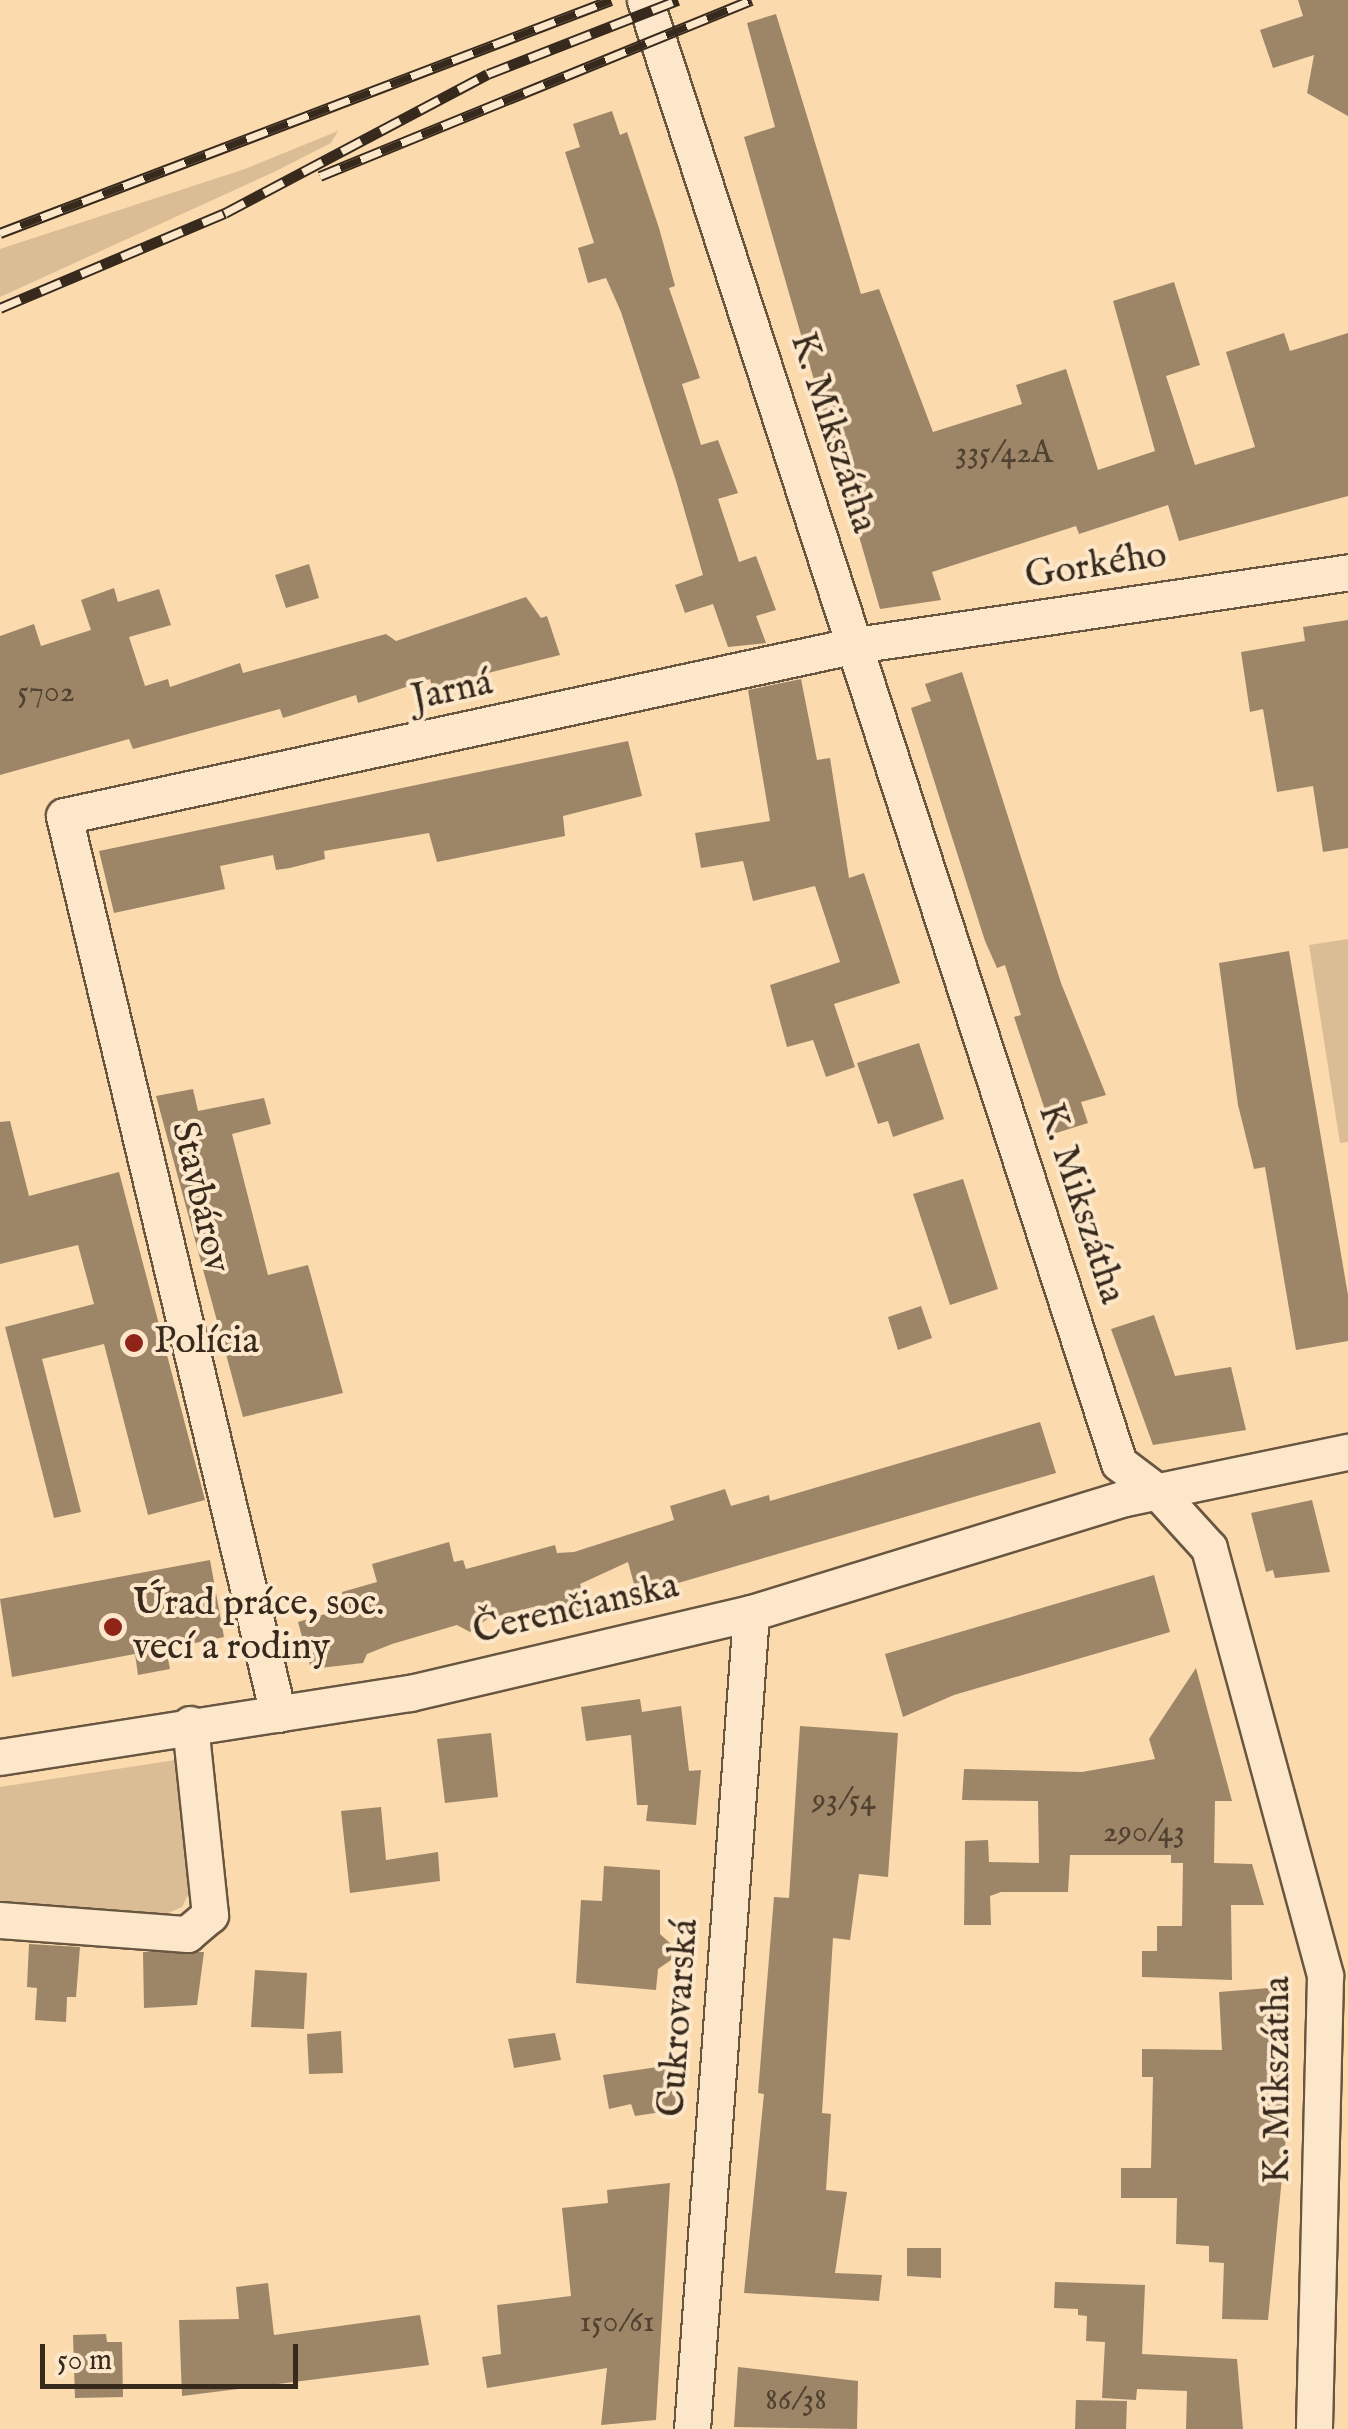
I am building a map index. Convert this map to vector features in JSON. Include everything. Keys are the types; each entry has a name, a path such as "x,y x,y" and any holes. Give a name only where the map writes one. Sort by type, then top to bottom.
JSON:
{"street":[{"name":"K. Mikszátha","path":"645,0 1118,1463 1160,1494 1209,1548 1337,1976 1314,2429"},
{"name":"Gorkého","path":"856,646 1348,572"},
{"name":"Jarná","path":"64,816 856,646"},
{"name":"Stavbárov","path":"64,816 278,1714"},
{"name":"Čerenčianska","path":"0,1757 190,1724 410,1693 751,1613 1125,1498 1160,1494 1348,1452"},
{"name":"Cukrovarská","path":"692,2429 751,1613"},
{"path":"0,1920 187,1934 210,1915 190,1724"}],"shaded area":[{"path":"338,131 331,143 274,172 0,297 0,249 245,169"},
{"path":"1348,939 1348,1142 1340,1143 1309,945"},
{"path":"182,1759 197,1877 182,1907 152,1920 0,1909 0,1787"}],"building":[{"path":"1298,0 1348,0 1348,116 1307,93 1314,55 1273,68 1260,30 1303,16"},
{"path":"776,14 861,294 879,289 933,432 1022,404 1016,385 1066,369 1098,470 1155,451 1113,301 1174,282 1200,365 1166,376 1195,465 1255,447 1226,352 1284,333 1290,351 1348,333 1348,496 1179,541 1168,505 1079,534 1076,526 932,572 941,600 880,609 744,137 775,127 747,23"},
{"path":"612,111 620,135 627,132 659,228 675,286 669,288 700,378 682,384 701,445 718,440 738,493 718,499 739,562 756,556 776,610 756,616 766,643 728,647 713,604 685,613 675,585 703,575 621,312 606,278 588,283 578,248 594,243 565,152 580,147 573,124"},
{"path":"309,564 319,598 286,608 275,575"},
{"path":"114,588 118,602 159,589 171,625 129,637 145,686 168,679 170,687 240,663 243,673 386,634 396,641 526,597 541,618 547,616 560,655 432,687 430,679 358,703 356,695 283,718 280,709 133,749 129,739 0,775 0,636 34,624 41,646 91,630 81,600"},
{"path":"1348,620 1348,848 1323,852 1313,786 1277,792 1263,709 1250,712 1241,652 1305,641 1303,627"},
{"path":"962,672 1061,983 1106,1095 1081,1102 1088,1123 1053,1134 1014,1017 1021,1015 1005,965 997,968 985,941 911,708 931,701 925,684"},
{"path":"801,679 817,760 830,758 849,878 864,873 900,983 834,1004 855,1067 826,1077 813,1040 787,1047 770,985 840,962 815,886 753,901 743,861 701,868 695,833 770,821 748,690"},
{"path":"628,741 642,796 563,816 565,836 437,862 429,833 324,851 325,859 276,870 273,855 220,866 225,889 114,913 99,851"},
{"path":"1289,951 1348,1295 1348,1341 1296,1350 1265,1167 1254,1169 1238,1105 1219,963"},
{"path":"919,1043 944,1119 893,1137 888,1121 878,1124 857,1063"},
{"path":"193,1089 198,1111 264,1098 271,1124 232,1134 268,1275 308,1265 343,1393 243,1417 156,1096"},
{"path":"10,1121 29,1196 119,1172 205,1500 148,1515 104,1344 42,1359 81,1512 54,1518 5,1327 94,1304 78,1245 0,1264 0,1122"},
{"path":"963,1179 998,1289 950,1305 913,1194"},
{"path":"921,1306 932,1338 898,1350 888,1317"},
{"path":"1154,1315 1175,1376 1231,1367 1246,1430 1153,1445 1111,1329"},
{"path":"1040,1422 1056,1473 637,1595 628,1562 580,1584 588,1609 538,1624 533,1607 487,1619 470,1632 457,1625 392,1644 367,1654 363,1663 311,1669 298,1622 346,1608 342,1592 377,1582 372,1564 449,1542 454,1562 463,1560 466,1569 555,1545 557,1553 574,1552 674,1520 670,1506 725,1489 731,1506 769,1495 770,1501"},
{"path":"1312,1500 1330,1572 1275,1578 1273,1570 1266,1572 1251,1513"},
{"name":"Úrad práce, soc. vecí a rodiny","path":"210,1560 224,1637 166,1649 170,1669 138,1675 135,1654 12,1677 0,1599"},
{"path":"1154,1575 1170,1632 954,1695 903,1717 885,1654"},
{"path":"1196,1668 1232,1801 1215,1801 1214,1863 1252,1864 1264,1905 1231,1905 1232,1980 1142,1977 1142,1951 1157,1951 1157,1926 1182,1926 1183,1863 1171,1863 1171,1855 1070,1855 1068,1892 1001,1892 990,1896 991,1925 964,1925 965,1841 988,1840 989,1862 1039,1863 1038,1801 962,1800 964,1769 1082,1772 1155,1759 1149,1739"},
{"path":"640,1699 642,1712 681,1706 689,1771 701,1770 696,1825 646,1821 648,1805 637,1805 631,1735 586,1741 581,1707"},
{"path":"800,1726 898,1733 888,1877 859,1874 850,1940 833,1938 822,2113 831,2114 826,2190 847,2192 835,2273 882,2275 879,2301 744,2293 764,2094 758,2093 774,1897 789,1898"},
{"path":"491,1733 498,1797 445,1803 437,1739"},
{"path":"381,1807 386,1860 438,1852 440,1881 350,1893 341,1811"},
{"path":"604,1866 660,1870 660,1934 672,1945 671,1960 658,1969 656,1990 576,1983 581,1900 602,1901"},
{"path":"29,1944 80,1947 76,1997 67,1997 66,2022 35,2020 37,1988 27,1987"},
{"path":"143,1952 204,1952 197,2005 144,2008"},
{"path":"255,1970 307,1973 304,2029 251,2027"},
{"path":"1282,1987 1288,2116 1268,2320 1222,2319 1224,2263 1209,2262 1209,2246 1176,2244 1177,2198 1121,2198 1121,2168 1151,2168 1153,2077 1142,2077 1142,2049 1222,2050 1219,1992"},
{"path":"341,2031 343,2073 309,2074 307,2034"},
{"path":"555,2033 561,2060 514,2068 508,2039"},
{"path":"678,2064 675,2110 635,2116 631,2104 609,2109 603,2075"},
{"path":"670,2183 656,2420 601,2425 607,2368 487,2388 482,2357 501,2354 497,2305 571,2296 562,2208 608,2203 607,2190"},
{"path":"907,2248 941,2248 941,2278 907,2276"},
{"path":"1055,2282 1145,2285 1142,2354 1237,2359 1243,2429 1186,2429 1187,2391 1137,2389 1136,2400 1102,2398 1105,2342 1086,2341 1087,2316 1078,2315 1078,2309 1054,2308"},
{"path":"268,2283 274,2335 420,2315 429,2365 182,2396 179,2320 239,2319 236,2287"},
{"path":"106,2334 107,2342 122,2342 123,2397 75,2398 73,2335"},
{"path":"738,2367 858,2381 857,2429 734,2427"},
{"path":"1076,2400 1127,2401 1126,2429 1075,2429"}],"railway":[{"path":"0,233 611,0"},
{"path":"0,308 225,213 488,74 678,0"},
{"path":"320,176 752,0"}],"place":[{"name":"Polícia","path":"134,1343"},
{"name":"Úrad práce, soc. vecí a rodiny","path":"113,1627"}]}
